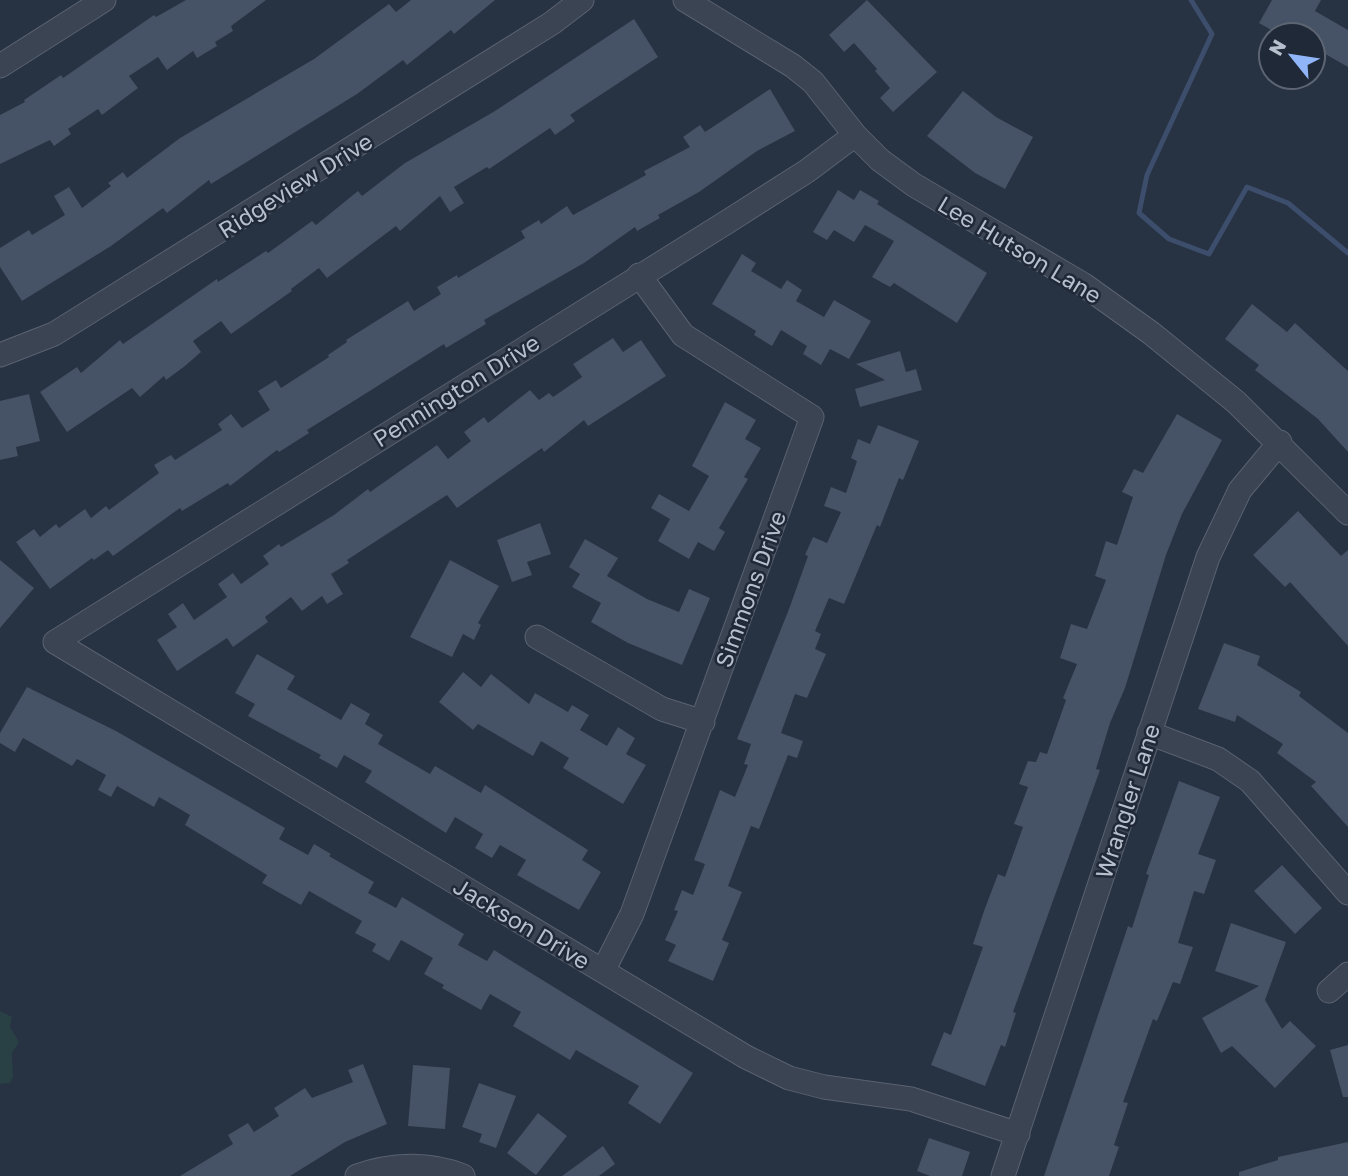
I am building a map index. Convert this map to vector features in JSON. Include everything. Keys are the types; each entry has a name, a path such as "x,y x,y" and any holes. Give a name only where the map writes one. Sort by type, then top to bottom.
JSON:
{"street":[{"path":"0,66 104,0"},
{"name":"Ridgeview Drive","path":"0,355 65,328 552,23 582,0"},
{"name":"Lee Hutson Lane","path":"685,0 803,74 830,102 855,135 880,160 914,185 1084,285 1203,373 1280,442 1348,513"},
{"name":"Pennington Drive","path":"55,642 807,171 855,135"},
{"name":"Simmons Drive","path":"603,971 632,914 812,418 683,335 639,275"},
{"name":"Wrangler Lane","path":"1003,1176 1149,733 1220,528 1240,491 1280,442"},
{"path":"537,637 662,709 702,722"},
{"name":"Jackson Drive","path":"55,642 747,1057 789,1078 824,1087 911,1099 1018,1134"},
{"path":"1149,733 1218,759 1250,781 1348,893"},
{"path":"1329,992 1348,974"},
{"path":"357,1176 379,1168 418,1167 446,1169 463,1176"}],"green space":[{"path":"0,1011 12,1017 10,1027 19,1042 12,1053 13,1077 10,1083 0,1084"}],"building":[{"path":"186,0 266,0 231,26 233,31 215,42 217,46 197,58 193,51 167,70 158,57 129,76 138,88 102,115 98,109 68,129 71,134 54,146 50,140 0,164 0,115 25,102 24,100 61,75 63,78 154,15 156,17"},
{"path":"411,0 495,0 454,34 451,30 407,65 403,60 357,94 211,184 209,180 167,213 163,208 111,246 22,301 0,267 0,248 29,230 32,235 65,215 54,196 69,187 82,208 111,186 108,183 123,172 127,178 180,138 314,59 389,4 396,12"},
{"path":"867,0 937,72 893,112 880,98 890,88 875,71 877,69 854,43 844,52 829,35"},
{"path":"1272,0 1321,0 1315,11 1348,30 1348,67 1327,55 1327,21 1260,21"},
{"path":"634,19 658,57 570,115 575,121 555,135 550,128 489,169 487,167 454,187 464,203 450,212 440,196 400,231 396,226 327,278 319,268 291,289 292,291 231,334 221,321 193,341 201,352 166,380 164,376 140,397 132,388 67,432 40,392 77,367 81,373 120,340 123,344 217,279 218,282 266,251 268,253 312,221 316,225 358,191 362,196 405,163 495,111"},
{"path":"770,89 795,131 757,151 699,192 658,215 660,218 637,231 635,227 584,263 484,320 486,324 446,348 444,344 307,430 309,433 279,452 277,450 230,486 228,483 182,511 180,508 113,556 108,550 94,560 92,558 50,589 16,542 34,529 40,537 56,524 59,528 85,509 91,518 106,506 109,510 159,473 154,465 171,455 175,460 222,430 218,424 231,414 242,428 270,410 258,391 276,380 281,388 329,357 328,355 347,342 346,340 408,301 414,311 441,294 437,287 457,275 458,278 525,238 521,231 539,220 541,224 567,206 573,215 646,175 644,171 690,147 683,137 700,125 705,132"},
{"path":"963,91 996,117 1033,137 1005,189 975,173 927,136"},
{"path":"838,190 854,200 860,190 879,201 877,204 987,273 957,323 894,283 890,287 872,277 894,241 865,225 854,242 834,230 827,240 813,232"},
{"path":"742,254 756,263 751,271 781,289 787,280 802,290 796,301 824,317 834,300 871,321 849,359 830,349 821,365 803,354 807,346 781,330 772,346 754,335 756,331 712,304"},
{"path":"1252,304 1287,332 1295,323 1348,371 1348,452 1318,419 1255,370 1259,365 1225,339"},
{"path":"613,338 623,352 641,340 666,376 588,426 584,420 544,452 542,448 457,508 447,495 347,560 349,563 331,574 343,594 327,604 322,596 302,611 291,597 265,617 268,622 233,647 227,638 177,671 157,640 177,627 168,614 183,603 194,620 227,597 218,584 233,573 241,584 269,564 263,556 279,544 281,547 334,515 368,489 370,492 437,445 448,459 471,441 464,432 484,417 488,423 530,390 539,400 549,393 553,397 582,377 573,364"},
{"path":"900,351 906,372 916,369 922,390 860,407 855,389 885,380 856,364"},
{"path":"29,394 40,441 16,447 18,456 0,460 0,401"},
{"path":"725,402 756,420 745,439 761,448 744,477 748,479 719,528 725,532 714,551 698,542 689,559 658,541 670,519 651,508 659,494 689,511 709,476 692,466"},
{"path":"1177,414 1222,440 1182,514 1166,555 1125,688 1110,723 1096,769 1100,770 1013,1012 1016,1013 1005,1047 1001,1045 985,1086 931,1065 944,1032 951,1035 983,947 973,944 984,911 998,874 1005,877 1023,827 1014,824 1028,787 1019,784 1028,761 1036,762 1040,752 1047,754 1066,700 1063,698 1077,664 1060,658 1071,624 1087,629 1106,580 1095,576 1106,541 1117,545 1133,497 1122,492 1134,469 1143,473"},
{"path":"878,425 919,441 903,480 899,478 880,527 877,525 844,604 829,598 815,631 821,634 815,649 826,654 807,698 795,694 781,733 803,741 797,758 788,755 759,829 751,826 728,886 742,892 722,940 729,943 713,981 668,961 676,945 665,940 678,911 674,910 682,890 693,895 705,864 694,860 720,790 735,797 748,765 744,764 751,744 737,739 789,609 808,556 805,555 813,537 827,543 841,512 824,506 831,487 846,493 857,461 851,458 858,439 870,444"},
{"path":"1298,511 1341,556 1348,550 1348,646 1290,582 1285,587 1253,555"},
{"path":"540,523 551,554 527,562 532,575 512,582 497,540"},
{"path":"585,539 618,558 607,576 647,599 679,612 689,589 710,598 682,665 628,643 591,622 601,603 572,587 580,574 569,567"},
{"path":"0,560 34,588 0,628"},
{"path":"450,560 499,586 478,623 481,625 474,640 463,634 452,657 410,637"},
{"path":"1224,643 1260,656 1257,665 1301,692 1299,696 1348,733 1348,827 1311,786 1316,782 1277,753 1283,744 1237,715 1235,722 1198,709"},
{"path":"257,654 295,676 287,689 341,720 351,703 370,714 365,724 383,735 378,744 430,774 435,766 481,793 485,785 588,850 582,860 601,872 579,910 517,875 526,860 500,845 492,858 475,848 483,834 455,817 446,833 365,782 372,771 344,755 337,768 319,758 321,755 248,716 255,704 235,693"},
{"path":"463,672 481,687 491,674 529,704 535,693 568,712 572,705 589,715 580,730 607,746 618,727 635,738 626,754 646,765 623,804 563,768 569,758 541,741 533,756 478,724 473,730 439,702"},
{"path":"27,687 116,731 285,828 279,839 308,855 314,844 331,854 329,856 374,882 368,893 396,908 402,897 464,934 458,945 487,961 494,950 693,1073 660,1124 628,1103 639,1086 576,1050 570,1060 513,1026 521,1012 490,994 481,1010 442,988 444,985 424,974 433,958 401,940 389,961 372,951 376,944 355,933 362,921 309,891 301,905 262,883 267,875 185,825 190,815 159,797 154,807 117,786 111,797 98,790 106,775 77,759 72,766 23,738 15,752 0,743 0,733"},
{"path":"1179,781 1220,797 1198,854 1216,860 1204,894 1194,891 1178,943 1193,947 1180,984 1173,982 1157,1021 1153,1019 1123,1102 1128,1103 1114,1145 1119,1147 1109,1176 1044,1176 1128,926 1132,928 1149,875 1146,874"},
{"path":"1282,865 1322,908 1295,934 1254,891"},
{"path":"1231,923 1286,942 1265,1000 1282,1029 1290,1021 1316,1046 1275,1088 1232,1046 1221,1053 1202,1018 1259,986 1215,971"},
{"path":"1348,1045 1348,1097 1343,1097 1330,1050"},
{"path":"363,1064 387,1124 345,1142 290,1176 180,1176 233,1144 228,1135 248,1123 254,1132 279,1116 274,1108 305,1088 312,1098 353,1082 348,1070"},
{"path":"413,1065 450,1068 445,1129 408,1126"},
{"path":"479,1083 516,1096 496,1148 479,1142 482,1134 462,1127"},
{"path":"538,1113 567,1136 536,1175 507,1153"},
{"path":"929,1138 970,1152 962,1176 930,1176 917,1171"},
{"path":"1348,1142 1348,1176 1239,1176 1239,1172 1278,1160 1278,1157"},
{"path":"603,1146 615,1164 599,1176 562,1176"}],"waterway":[{"path":"1191,0 1212,34 1147,175 1139,213 1169,239 1209,254 1247,187 1288,203 1348,253"}]}
